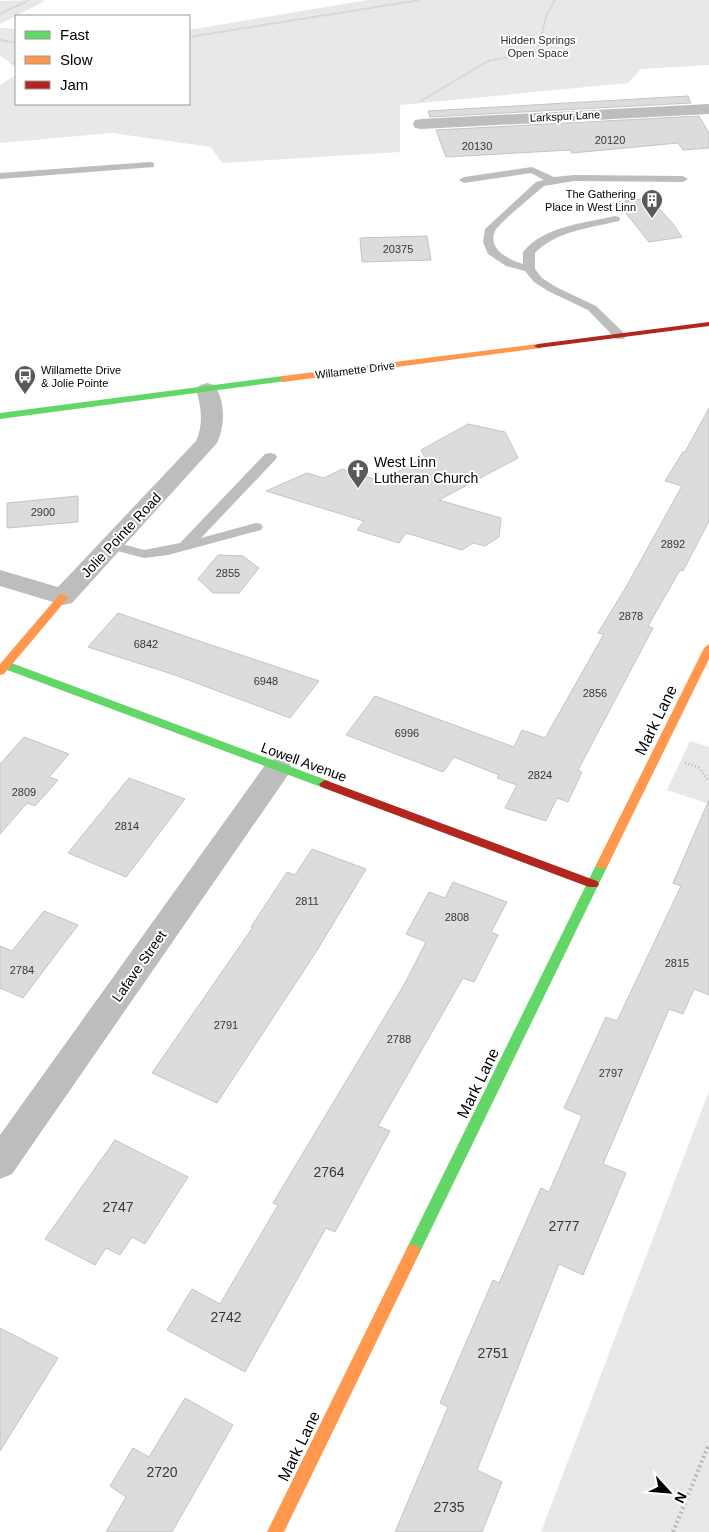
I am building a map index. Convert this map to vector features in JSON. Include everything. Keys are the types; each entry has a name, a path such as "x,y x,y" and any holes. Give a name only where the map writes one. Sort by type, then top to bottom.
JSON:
{"street":[{"name":"Larkspur Lane","path":"421,124 709,109"},
{"name":"Willamette Drive","path":"0,416 709,324"},
{"name":"Jolie Pointe Road","path":"3,668 63,597 206,443 210,436 213,418 207,389"},
{"path":"0,578 63,597"},
{"name":"Mark Lane","path":"275,1532 709,648"},
{"name":"Lowell Avenue","path":"3,668 593,884"},
{"name":"Lafave Street","path":"0,1163 278,768"}],"lane":[{"path":"0,176 150,165"},
{"path":"464,180 532,170 553,180"},
{"path":"620,336 592,308 552,290 538,280 529,269 510,264 494,254 488,242 490,229 540,184 553,180 574,178 683,179"},
{"path":"529,269 529,252 540,241 565,231 614,219"},
{"path":"186,545 270,457"},
{"path":"111,545 144,554 168,551 256,527"}],"path":[{"path":"0,14 29,0"},
{"path":"190,37 420,0"},
{"path":"421,124 406,120 408,109 446,84 488,61 538,52 547,13 551,2 555,0"},
{"path":"0,40 15,43"},
{"path":"679,761 698,767 709,781"},
{"path":"673,1532 709,1444"}],"green space":[{"path":"38,0 45,1 0,24 0,1"},
{"name":"Hidden Springs Open Space","path":"368,0 709,0 709,65 641,69 628,83 400,105 400,152 222,163 211,147 112,133 0,143 0,85 15,76 15,105 190,105 190,30"},
{"path":"0,28 15,29 15,67 0,55"},
{"path":"690,741 709,747 709,804 667,790"},
{"path":"709,1091 709,1532 541,1532"}],"building":[{"path":"688,96 691,103 430,117 428,111"},
{"path":"699,116 709,133 709,148 683,150 678,143 572,153 570,150 446,157 436,130"},
{"name":"The Gathering Place in West Linn","path":"650,198 682,237 649,242 617,202"},
{"path":"427,236 431,260 362,262 360,238"},
{"path":"709,408 709,521 683,571 680,570 648,626 653,628 578,770 582,772 568,802 557,798 546,821 505,808 517,785 497,778 499,775 454,757 443,772 346,735 375,696 514,747 522,730 545,738 604,634 598,633 682,486 665,481 683,452 685,452"},
{"name":"West Linn Lutheran Church","path":"468,424 505,432 518,458 439,500 501,518 499,537 485,546 473,543 462,550 406,533 399,543 357,530 364,521 266,491 307,473 324,478 342,469 381,481 425,457 421,450"},
{"path":"78,496 78,522 7,528 7,503"},
{"path":"218,555 243,556 259,568 239,593 213,593 198,579"},
{"path":"118,613 319,681 290,718 175,675 88,647"},
{"path":"24,737 69,754 49,777 58,780 35,806 27,803 0,834 0,764"},
{"path":"129,778 185,799 126,877 68,853"},
{"path":"709,800 709,995 694,989 683,1014 669,1009 603,1164 626,1173 583,1275 559,1264 477,1470 502,1482 482,1532 395,1532 448,1407 440,1403 493,1280 499,1283 541,1188 549,1192 582,1116 564,1108 606,1017 617,1021 681,886 673,883"},
{"path":"312,849 366,869 316,952 217,1103 152,1073 253,927 251,927 287,872 295,875"},
{"path":"453,882 507,902 491,932 498,935 474,982 463,978 378,1126 390,1131 335,1232 326,1228 245,1372 167,1330 192,1289 220,1304 278,1205 273,1203 405,983 426,942 406,934 429,892 445,898"},
{"path":"44,911 78,925 23,998 0,988 0,946 12,951"},
{"path":"115,1140 188,1177 145,1244 132,1237 120,1255 106,1248 95,1265 45,1239"},
{"path":"0,1328 58,1358 0,1451"},
{"path":"185,1398 233,1425 172,1532 106,1532 126,1497 110,1486 133,1448 149,1457"}],"traffic: fast":[{"path":"0,416 283,379"},
{"path":"6,665 325,784"},
{"path":"413,1251 602,865"}],"traffic: slow":[{"path":"283,379 538,346"},
{"path":"0,671 63,597"},
{"path":"602,865 709,648"},
{"path":"275,1532 413,1251"}],"traffic: jam":[{"path":"538,346 709,324"},
{"path":"325,784 593,884"}],"place":[{"name":"The Gathering Place in West Linn","path":"652,219"},
{"name":"Willamette Drive & Jolie Pointe","path":"25,395"},
{"name":"West Linn Lutheran Church","path":"358,489"}]}
